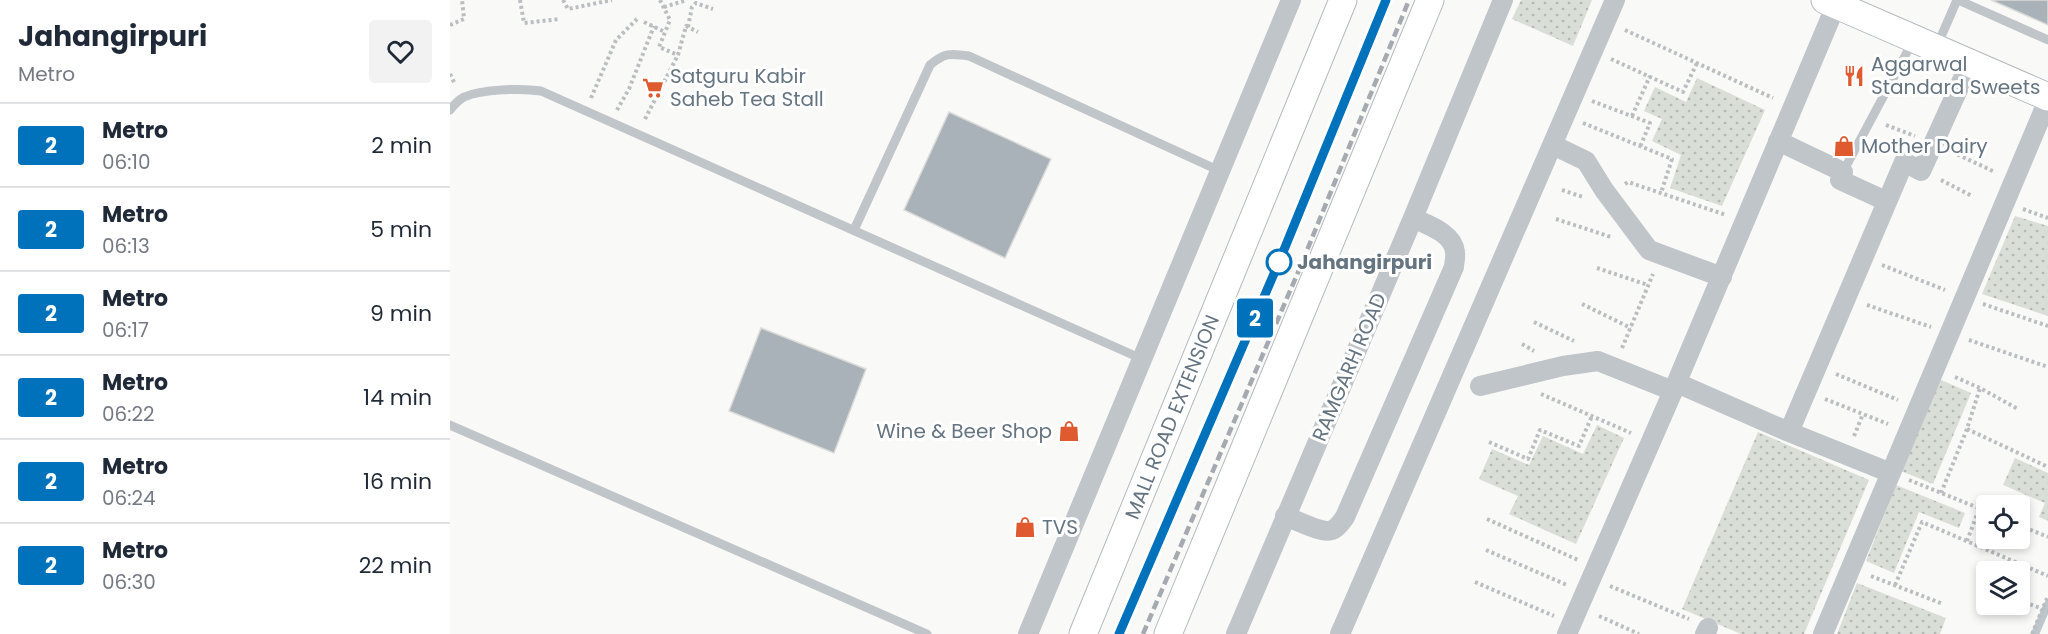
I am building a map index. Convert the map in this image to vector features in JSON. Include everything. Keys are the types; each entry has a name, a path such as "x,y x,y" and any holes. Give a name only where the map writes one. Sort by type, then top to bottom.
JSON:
{"main road":[{"name":"MALL ROAD EXTENSION","path":"1083,634 1342,0"},
{"path":"1168,634 1430,0"},
{"path":"1830,2 2048,99"}],"street":[{"path":"1028,634 1291,0"},
{"name":"RAMGARH ROAD","path":"1236,634 1503,0"},
{"path":"1340,634 1615,0"},
{"path":"1581,600 1675,387 1793,107 1830,2"},
{"path":"1789,432 1904,162 1921,171 1970,63"},
{"path":"1823,634 2048,99"},
{"path":"1778,141 1843,172 1840,180 1886,201"},
{"path":"1553,145 1586,161 1604,190 1654,252 1722,277"},
{"path":"1286,516 1323,531 1332,530 1346,517 1454,267 1455,251 1450,240 1440,231 1413,218"},
{"path":"1480,386 1563,366 1606,364 1675,387 1891,473"}],"lane":[{"path":"1843,172 1925,44 1957,0 2048,40"},
{"path":"854,230 930,65 941,56 954,53 969,56 1220,171"},
{"path":"450,110 462,98 472,94 525,88 541,91 1142,359"},
{"path":"450,424 927,634"}],"path":[{"path":"450,25 464,19 462,0"},
{"path":"519,0 524,23 560,18"},
{"path":"563,0 568,9 612,0"},
{"path":"660,0 670,20 659,47 678,55"},
{"path":"664,7 687,0"},
{"path":"637,133 678,55 692,7 696,3 713,9"},
{"path":"586,110 616,40 637,19"},
{"path":"1606,21 1793,107"},
{"path":"644,22 665,32"},
{"path":"611,121 629,88 654,26"},
{"path":"688,27 698,32"},
{"path":"1593,51 1683,92 1698,63"},
{"path":"1632,116 1650,76"},
{"path":"1575,94 1650,123 1640,147"},
{"path":"1565,117 1672,159 1661,194"},
{"path":"1921,171 1972,196"},
{"path":"1604,190 1628,182 1744,221"},
{"path":"1534,322 1577,343 1606,364 1630,328 1648,285 1654,252 1556,219"},
{"path":"1597,268 1648,285"},
{"path":"1582,304 1630,328"},
{"path":"1817,366 1918,409"},
{"path":"1935,368 1980,388 2018,409"},
{"path":"1508,380 1651,442"},
{"path":"1941,493 1980,388"},
{"path":"1806,392 1908,432"},
{"path":"1489,442 1528,459 1540,430 1579,446 1592,416"},
{"path":"1966,429 2048,467"},
{"path":"1891,473 1976,508"},
{"path":"1967,541 1976,517"},
{"path":"1486,519 1581,600"},
{"path":"1895,585 1922,522 2048,576"},
{"path":"2030,530 2048,537"},
{"path":"1486,550 1581,600 1639,634"},
{"path":"1851,569 1944,604"},
{"path":"1475,582 1581,600 1707,631"},
{"path":"2032,634 2048,596"},
{"path":"2030,604 2048,611"}],"shaded area":[{"path":"1521,0 1592,0 1573,46 1512,19"},
{"path":"1697,78 1765,110 1722,206 1670,188 1681,155 1652,141 1662,119 1644,111 1655,87 1686,102"},
{"path":"2015,216 2048,226 2048,316 1982,294"},
{"path":"1939,379 1971,393 1933,484 1901,471"},
{"path":"1597,425 1624,438 1576,544 1509,514 1518,496 1479,479 1492,449 1529,465 1543,436 1583,454"},
{"path":"1758,432 1869,480 1804,634 1741,634 1682,609"},
{"path":"2015,458 2048,473 2048,521 2039,517 2045,503 2003,485"},
{"path":"1896,485 1965,513 1959,528 1919,512 1894,573 1866,561"},
{"path":"1857,583 1946,618 1940,634 1837,634"}],"building":[{"path":"1991,0 2048,0 2048,25"},
{"path":"949,112 1051,159 1005,258 904,210"},
{"path":"761,328 866,369 834,453 729,411"}],"waterway":[{"path":"2035,634 2048,604"}],"railway":[{"path":"1119,634 1279,262 1386,0"},
{"path":"1143,634 1299,270 1409,0"}],"metro line":[{"name":"2","path":"1119,634 1279,262 1386,0"}],"place":[{"name":"Aggarwal Standard Sweets","path":"1854,76"},
{"name":"Satguru Kabir Saheb Tea Stall","path":"653,88"},
{"name":"Mother Dairy","path":"1844,146"},
{"name":"Jahangirpuri","path":"1279,262"},
{"name":"Wine & Beer Shop","path":"1069,431"},
{"name":"TVS","path":"1025,527"}]}
